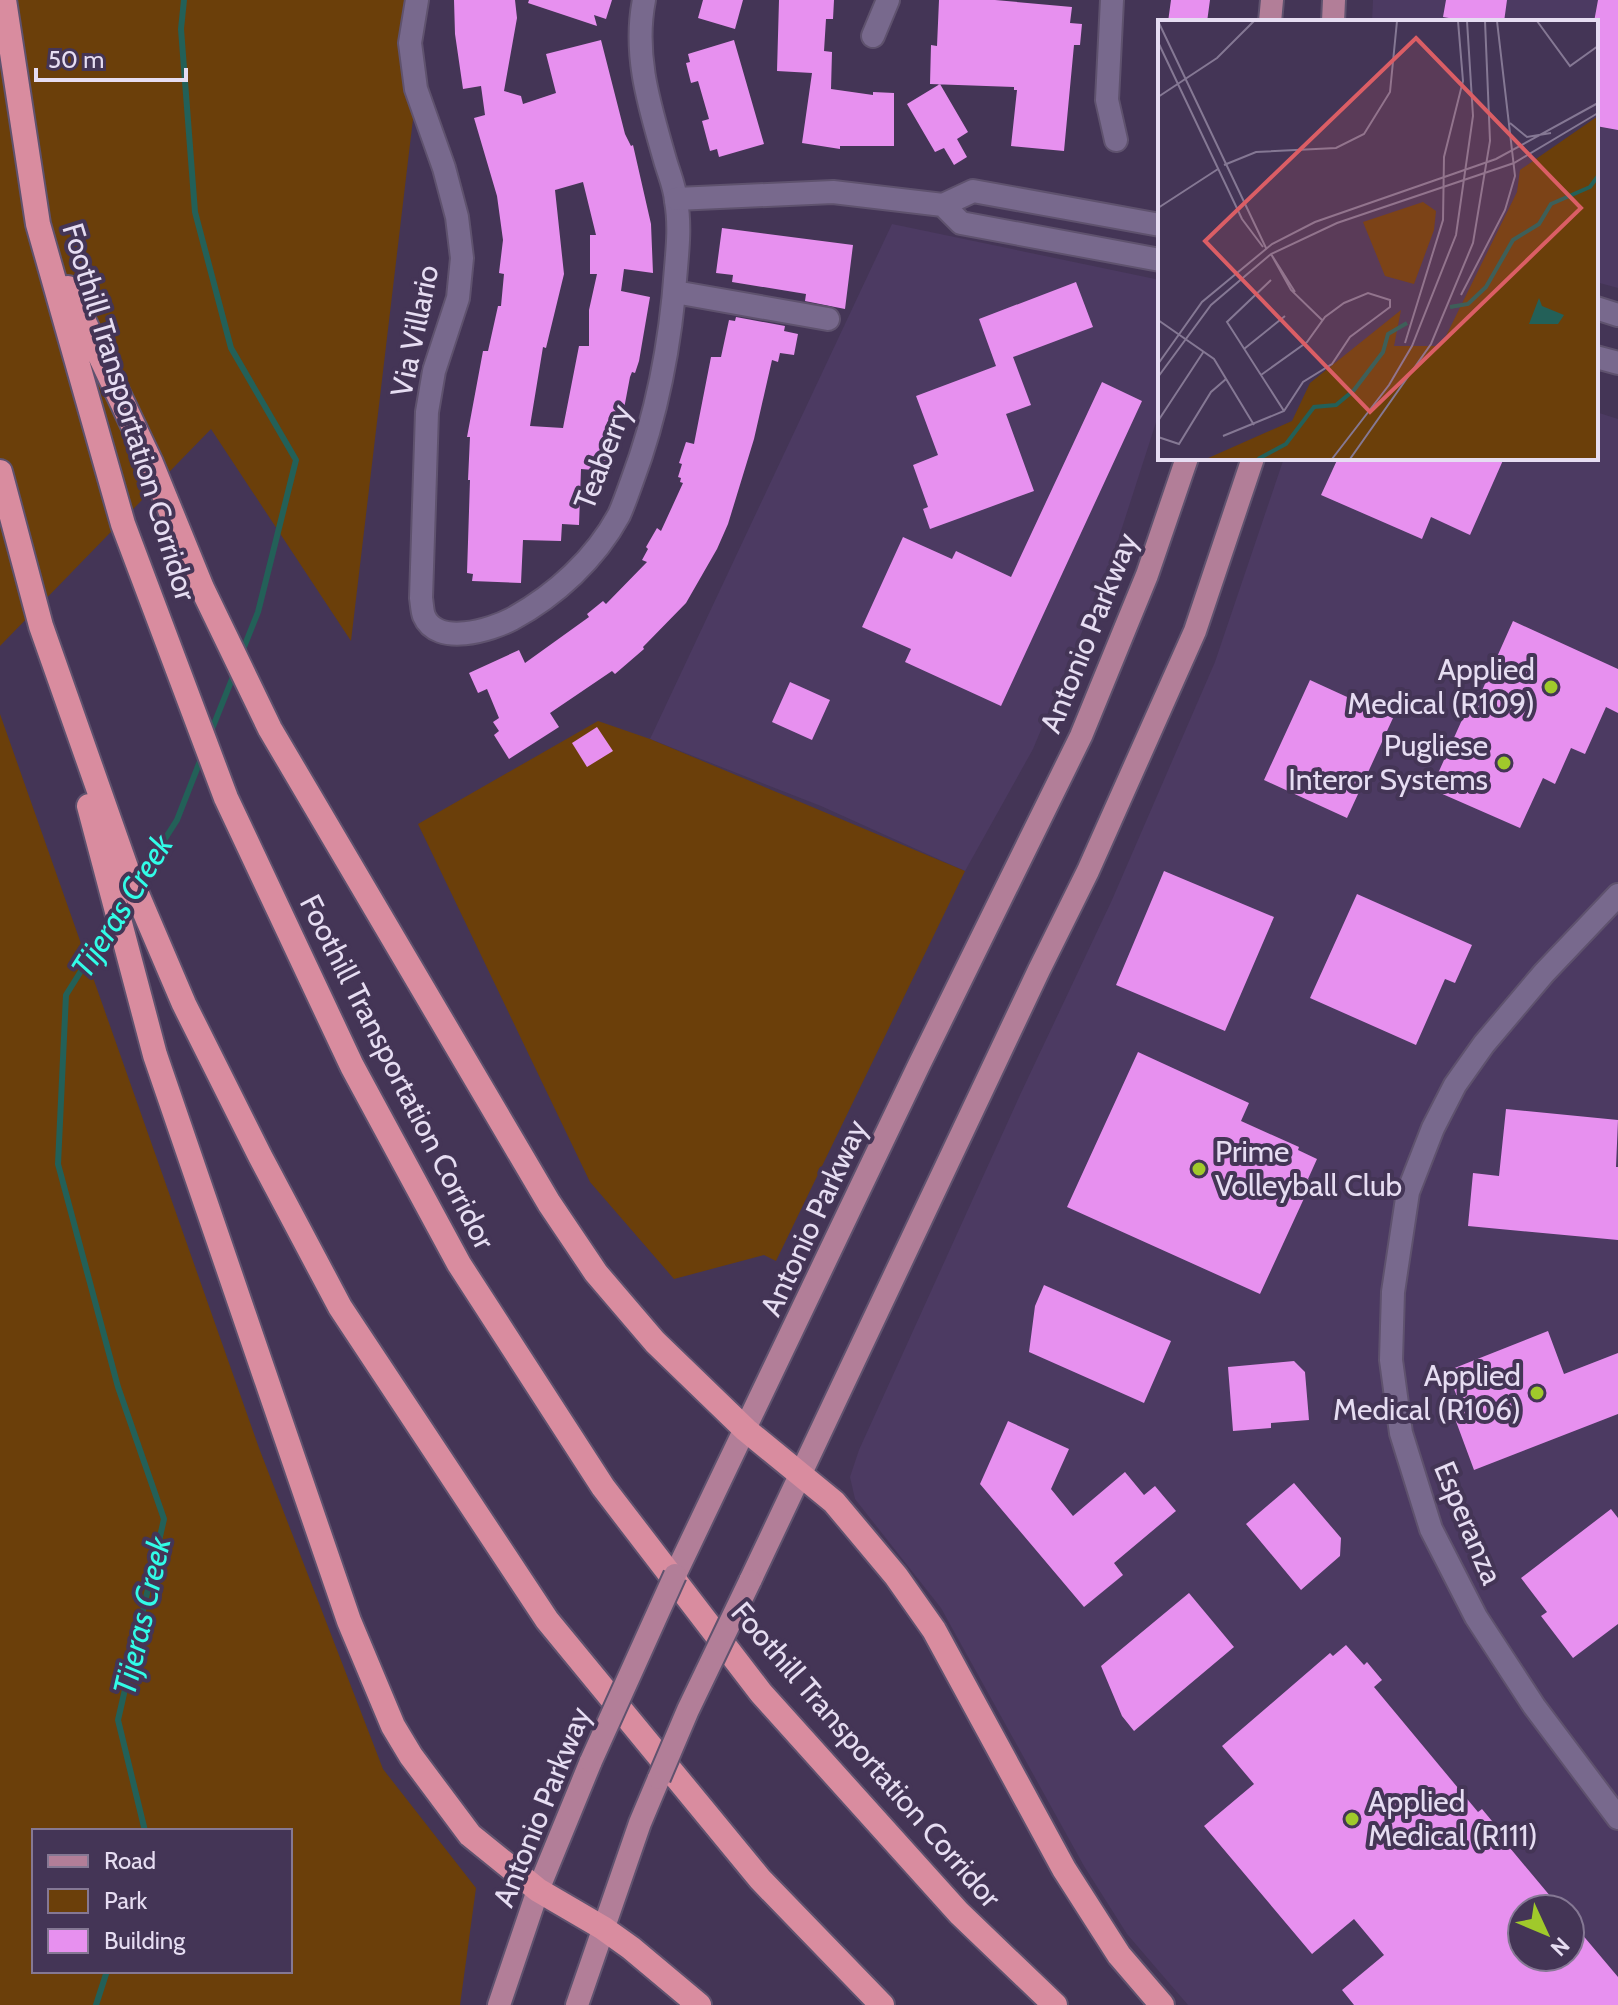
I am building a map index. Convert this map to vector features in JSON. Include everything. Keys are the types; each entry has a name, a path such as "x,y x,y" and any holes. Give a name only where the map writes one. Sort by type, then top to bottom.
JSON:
{"highway":[{"name":"Foothill Transportation Corridor","path":"4,0 38,224 123,524 196,724 258,870 352,1066 459,1264 603,1487 761,1693 959,1913 1055,2005"},
{"path":"38,224 151,463 202,588 270,729 549,1203 596,1273 655,1342 746,1430 834,1502 896,1576 922,1613 1064,1869 1119,1955 1162,2005"},
{"path":"0,472 155,1055 349,1621 393,1726 411,1756 470,1835 538,1890 631,1948 699,2005"},
{"path":"41,626 123,859 184,1004 340,1307 547,1620 760,1879 882,2005"}],"main road":[{"path":"1270,20 1272,0"},
{"path":"1333,20 1334,0"},
{"name":"Antonio Parkway","path":"499,2005 538,1890 591,1761 701,1519 1081,736 1147,575 1186,460"},
{"path":"577,2005 640,1823 688,1710 1088,871 1195,631 1252,460"}],"street":[{"name":"Via Villario","path":"417,0 410,43 416,89 444,168 457,217 462,258 458,298 434,371 427,412 421,598 425,618 436,629"},
{"name":"Teaberry","path":"436,629 469,634 499,626 534,607 565,583 591,556 619,514 640,459 660,393 675,292 679,230 676,199 645,91 640,21 644,0"},
{"path":"873,36 888,0"},
{"path":"1112,0 1107,100 1116,140"},
{"path":"676,199 833,192 943,205 973,191 1158,225"},
{"path":"943,205 961,223 1158,260"},
{"path":"675,292 828,319"},
{"path":"1598,309 1618,315"},
{"path":"1598,358 1618,363"},
{"name":"Esperanza","path":"1618,895 1544,973 1484,1044 1455,1085 1433,1128 1408,1192 1393,1292 1391,1360 1401,1433 1431,1529 1476,1617 1534,1706 1618,1818"}],"shaded area":[{"path":"1373,0 1618,0 1618,288 1598,283 1598,20 1372,20"},
{"path":"892,224 1158,280 1158,416 1110,565 1033,749 965,871 821,806 650,739"},
{"path":"1598,413 1618,419 1618,2005 1188,2005 1127,1934 1084,1866 941,1608 855,1499 850,1477 859,1450 1112,900 1215,662 1283,460 1598,460"}],"green space":[{"path":"0,0 422,0 422,43 351,641 211,429 0,646"},
{"path":"0,714 259,1448 383,1769 476,1888 460,2005 0,2005"},
{"path":"598,721 650,739 965,871 776,1261 764,1255 674,1279 590,1182 418,824"}],"building":[{"path":"454,0 515,0 517,18 504,91 521,96 523,104 556,93 546,54 601,40 625,134 633,145 651,224 653,273 624,269 621,291 650,297 639,361 630,377 623,414 616,412 606,471 581,469 579,525 562,524 561,541 523,540 521,583 472,581 473,574 467,573 470,437 467,437 483,351 488,351 498,306 501,306 504,274 499,273 503,240 497,196 474,118 485,115 481,86 463,89 455,34","holes":["583,182 596,235 590,235 590,274 597,274 589,310 589,346 579,346 563,428 530,426 543,347 546,348 564,274 555,190"]},
{"path":"529,0 612,0 606,19 594,15 597,26 528,3"},
{"path":"703,0 743,0 735,29 698,18"},
{"path":"779,0 834,0 833,19 826,19 824,51 832,52 831,89 873,95 873,92 894,93 894,146 840,146 840,149 802,143 812,73 777,71"},
{"path":"939,0 995,0 1072,7 1070,23 1082,24 1080,45 1074,45 1064,151 1011,146 1017,90 1014,87 930,84 931,45 937,46"},
{"path":"1171,0 1210,0 1207,20 1168,20"},
{"path":"1446,0 1507,0 1504,20 1443,17"},
{"path":"1598,0 1618,0 1618,130 1598,126 1598,20 1594,20"},
{"path":"734,40 764,144 719,157 717,149 710,151 702,121 709,119 698,81 691,83 686,63 690,62 688,54"},
{"path":"940,84 968,132 957,139 967,157 954,165 944,148 935,152 907,104"},
{"path":"722,228 853,245 845,309 805,301 806,294 732,282 733,275 716,273"},
{"path":"1076,282 1093,327 1013,357 1031,405 1006,414 1034,491 930,529 923,509 928,507 913,465 938,455 916,396 996,366 979,319"},
{"path":"736,317 785,326 784,331 798,334 794,355 780,353 778,362 772,360 754,439 728,524 717,549 686,603 644,649 615,674 612,671 550,713 559,727 509,759 494,735 499,731 493,722 499,718 487,689 478,693 469,673 519,650 525,663 589,617 587,614 603,601 606,604 647,562 642,560 648,549 646,547 657,528 661,531 683,483 678,477 682,464 679,463 686,442 694,444 711,357 721,357 729,320 735,321"},
{"path":"1102,382 1142,401 1001,706 905,662 911,649 862,627 903,537 952,559 956,551 1011,577"},
{"path":"1337,460 1503,460 1470,535 1431,517 1422,539 1321,495"},
{"path":"1513,621 1618,669 1618,713 1606,707 1585,754 1571,748 1555,784 1543,778 1520,828 1431,789 1470,702 1476,704"},
{"path":"1310,680 1393,718 1347,818 1264,780"},
{"path":"790,682 830,700 812,740 772,722"},
{"path":"597,727 613,751 587,767 572,743"},
{"path":"1164,871 1274,917 1225,1031 1116,985"},
{"path":"1357,894 1472,945 1455,983 1445,979 1416,1045 1310,998"},
{"name":"Prime Volleyball Club","path":"1138,1052 1249,1103 1241,1121 1299,1147 1298,1150 1317,1159 1308,1179 1312,1181 1260,1294 1067,1207"},
{"path":"1506,1109 1618,1120 1618,1240 1468,1226 1473,1173 1499,1176"},
{"path":"1044,1285 1171,1341 1144,1403 1029,1352 1035,1306"},
{"name":"Applied Medical (R106)","path":"1548,1331 1564,1374 1618,1353 1618,1414 1474,1470 1454,1416 1463,1412 1447,1371"},
{"path":"1294,1361 1305,1372 1309,1420 1271,1423 1271,1428 1233,1431 1228,1367"},
{"path":"1008,1421 1069,1449 1051,1489 1073,1516 1125,1472 1144,1495 1155,1486 1176,1511 1114,1563 1123,1575 1084,1607 980,1484"},
{"path":"1294,1483 1341,1538 1340,1556 1301,1590 1246,1524"},
{"path":"1611,1509 1618,1518 1618,1624 1573,1658 1541,1616 1547,1612 1521,1578"},
{"path":"1189,1593 1234,1647 1134,1731 1122,1716 1101,1666"},
{"name":"Applied Medical (R111)","path":"1346,1645 1364,1665 1367,1662 1382,1680 1374,1687 1478,1812 1482,1809 1548,1893 1506,1893 1506,1973 1586,1973 1586,1939 1618,1977 1618,2005 1354,2005 1342,1990 1384,1955 1354,1919 1312,1954 1204,1826 1254,1784 1222,1746 1330,1653 1333,1656"}],"waterway":[{"name":"Tijeras Creek","path":"184,0 181,29 195,212 231,348 296,460 258,612 242,652"},
{"name":"Tijeras Creek","path":"210,734 234,674"},
{"name":"Tijeras Creek","path":"138,881 177,820 202,756"},
{"name":"Tijeras Creek","path":"113,920 66,995 58,1164 118,1387 164,1519 118,1720 145,1829"},
{"name":"Tijeras Creek","path":"96,2005 106,1973"}],"place":[{"name":"Applied Medical (R109)","path":"1551,687"},
{"name":"Pugliese Interor Systems","path":"1504,763"},
{"name":"Prime Volleyball Club","path":"1199,1169"},
{"name":"Applied Medical (R106)","path":"1537,1393"},
{"name":"Applied Medical (R111)","path":"1352,1819"}]}
